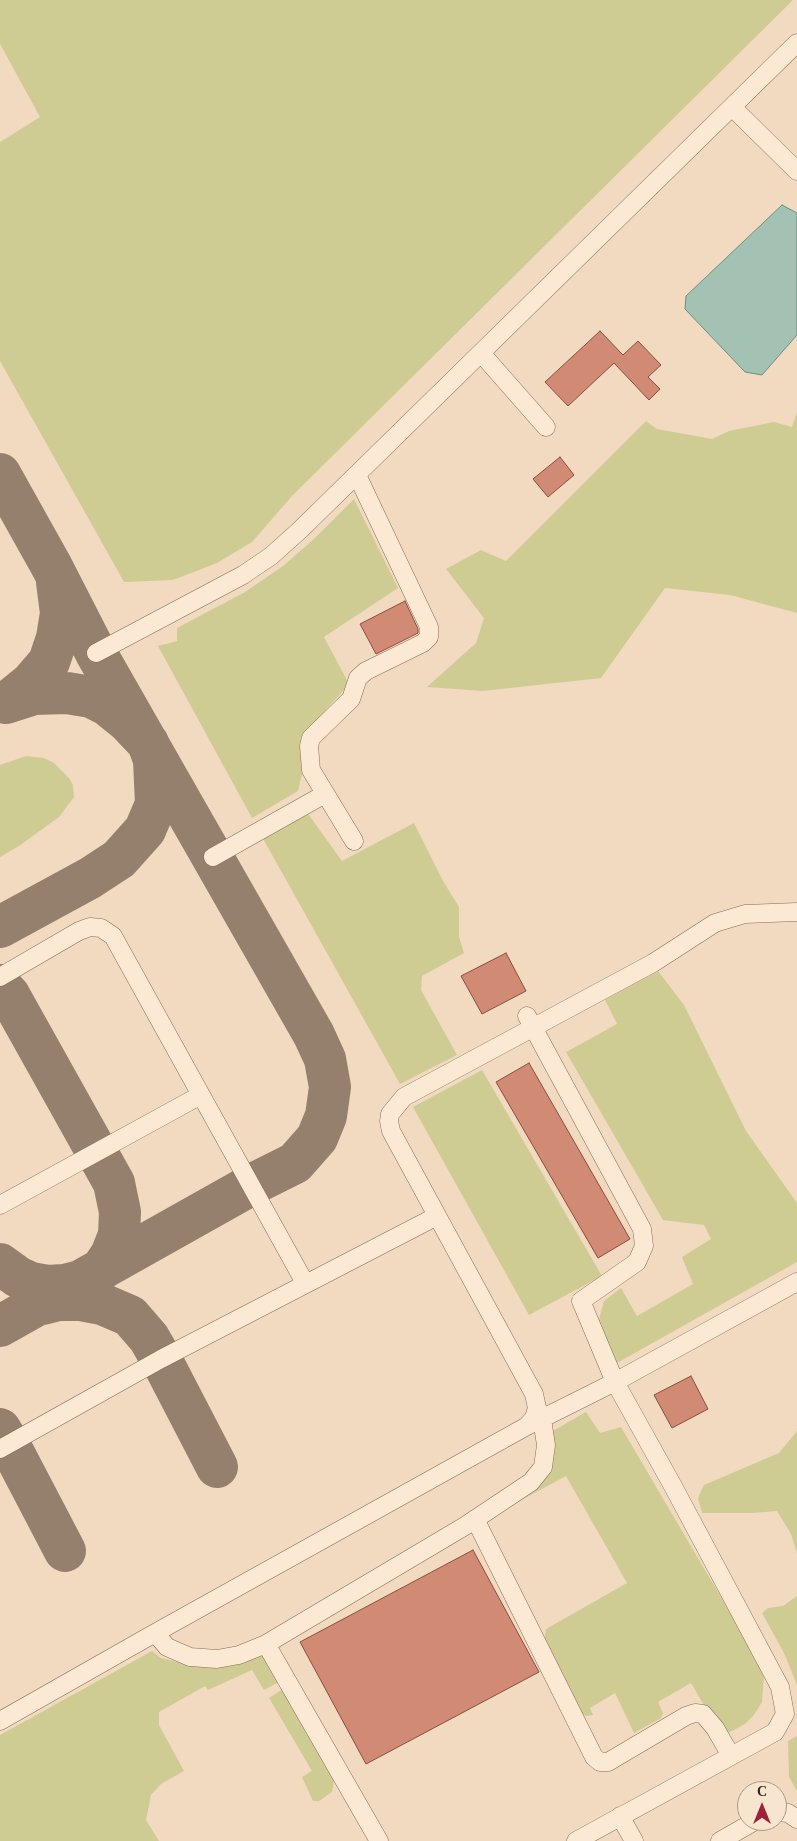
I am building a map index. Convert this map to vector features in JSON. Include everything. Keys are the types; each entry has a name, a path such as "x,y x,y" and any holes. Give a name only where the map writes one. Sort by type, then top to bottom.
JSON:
{"street":[{"path":"96,653 243,575 271,556 300,530 797,44"},
{"path":"732,107 797,171"},
{"path":"480,353 546,427"},
{"path":"354,840 311,770 309,746 311,738 316,731 351,699 358,678 366,671 423,643 429,637 429,627 357,474"},
{"path":"213,858 325,794"},
{"path":"155,1633 167,1647 190,1656 217,1659 239,1655 266,1644 475,1519 531,1482 543,1467 546,1445 534,1422 537,1408 534,1394 391,1131 390,1114 404,1097 531,1022 653,963 715,923 745,914 797,912"},
{"path":"0,977 79,931 90,927 102,928 113,936 305,1283"},
{"path":"531,1022 642,1229 644,1246 637,1262 581,1301 615,1382 780,1687 784,1714 775,1732 576,1841"},
{"path":"0,1205 201,1095"},
{"path":"0,1449 152,1363 436,1216"},
{"path":"0,1721 534,1422 615,1382 797,1282"},
{"path":"475,1519 594,1757 600,1762 608,1762 686,1716 696,1713 703,1714 715,1728 731,1756"},
{"path":"266,1644 379,1841"},
{"path":"779,1725 797,1718"},
{"path":"620,1816 634,1841"},
{"path":"720,1841 738,1831"}],"shaded area":[{"path":"0,0 793,0 292,496 252,542 217,563 173,580 124,582 0,361 0,142 40,117 0,44"},
{"path":"782,205 797,213 797,335 762,375 745,372 685,309 686,296"},
{"path":"797,412 797,613 730,595 665,588 601,678 483,691 427,687 476,643 484,618 446,569 481,550 506,561 646,421 657,429 712,439 729,431 774,422 792,427"},
{"path":"354,499 398,588 324,637 349,684 308,730 298,791 252,818 158,646 177,641 177,628 245,592 283,566 315,538"},
{"path":"26,756 44,758 54,763 69,778 73,785 74,797 59,817 19,846 0,857 0,765"},
{"path":"306,811 342,861 414,823 443,881 459,907 459,937 464,953 422,976 421,990 457,1055 400,1084 261,835"},
{"path":"658,971 684,1005 746,1131 797,1203 797,1262 617,1363 597,1327 604,1301 621,1288 637,1316 693,1284 682,1257 711,1239 704,1225 663,1220 566,1052 617,1024 605,1000"},
{"path":"482,1070 602,1276 529,1315 413,1107"},
{"path":"586,1412 600,1433 621,1427 749,1645 764,1675 762,1702 754,1715 745,1724 732,1731 727,1732 712,1719 691,1683 658,1702 663,1713 661,1718 634,1733 615,1693 590,1708 593,1715 583,1715 544,1641 546,1629 627,1583 566,1476 503,1510 536,1482 551,1432"},
{"path":"797,1431 797,1553 791,1534 777,1511 702,1513 698,1498 704,1485 779,1453"},
{"path":"797,1596 797,1685 784,1653 762,1613 768,1608 783,1606"},
{"path":"152,1651 161,1658 193,1666 263,1653 279,1682 264,1690 252,1670 208,1690 205,1686 159,1712 159,1725 184,1771 161,1784 151,1795 146,1820 159,1841 0,1841 0,1735"},
{"path":"283,1689 334,1781 332,1792 319,1801 313,1801 302,1777 312,1771 269,1698"},
{"path":"797,1736 797,1791 789,1777 788,1741"}],"building":[{"path":"600,331 623,355 638,341 661,365 648,377 660,389 649,400 614,363 568,406 545,382"},
{"path":"560,457 574,475 548,497 533,479"},
{"path":"405,601 418,629 418,633 376,654 360,624"},
{"path":"506,953 526,991 482,1014 461,976"},
{"path":"529,1063 630,1239 598,1258 496,1082"},
{"path":"691,1376 708,1409 672,1428 654,1395"},
{"path":"473,1550 539,1672 366,1764 300,1642"}],"taxiway":[{"path":"0,474 52,567 96,653 314,1035 325,1059 330,1087 326,1116 317,1138 295,1163 251,1185 0,1326"},
{"path":"0,927 90,878 119,859 145,830 156,804 154,760 148,743 128,722 107,705 91,697 67,693 34,694 6,703 31,683 49,662 57,638 61,613 57,582"},
{"path":"0,985 9,995 114,1183 120,1212 119,1235 111,1255 101,1270"},
{"path":"0,1264 18,1277 31,1283 47,1286 64,1285 80,1281"},
{"path":"43,1304 59,1300 81,1300 102,1304 130,1316 149,1338 217,1467"},
{"path":"0,1429 65,1551"}]}
